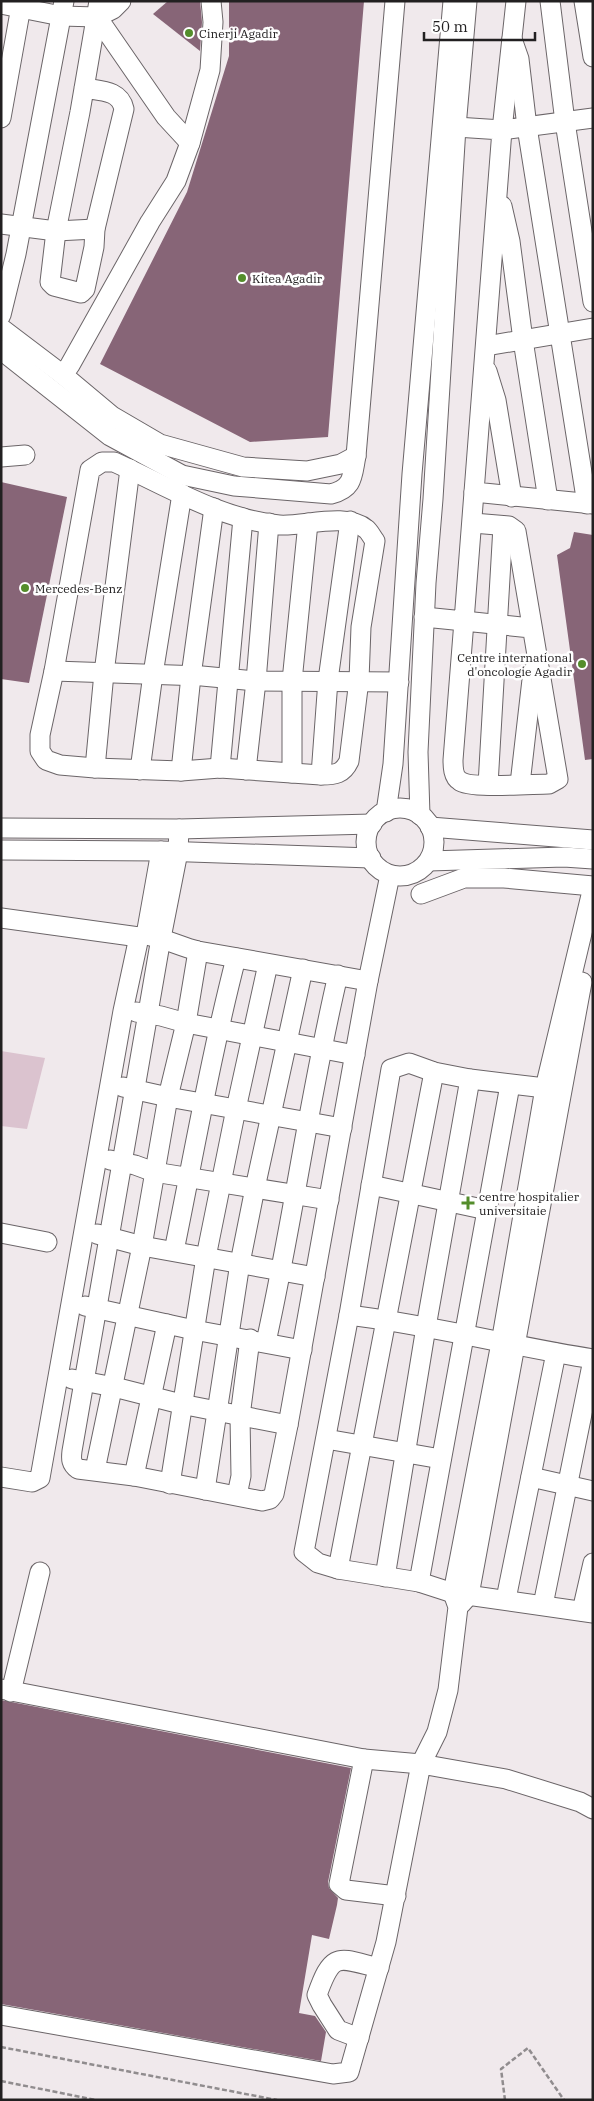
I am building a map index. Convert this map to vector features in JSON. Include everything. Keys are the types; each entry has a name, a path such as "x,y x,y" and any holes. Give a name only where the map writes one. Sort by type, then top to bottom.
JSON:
{"street":[{"path":"1,4 113,9 121,1"},
{"path":"63,375 118,282 150,222 176,181 190,143 210,70 213,22 212,1"},
{"path":"1,350 110,436 182,475 234,486 331,494 343,491 352,481 356,456 396,1"},
{"path":"386,812 392,784 412,474 453,1"},
{"path":"468,1 456,127 424,617 418,752 425,821 434,844 429,861 422,869 412,874 399,876 390,875 376,865 371,858 367,841 372,824 378,817 386,812 402,808 411,810 425,821 593,840"},
{"path":"473,523 513,527 516,531 558,778 549,784 466,784 459,781 453,766 497,188 516,1"},
{"path":"550,1 565,122 593,302"},
{"path":"584,1 593,57"},
{"path":"1,118 21,5"},
{"path":"1,315 16,254 62,8"},
{"path":"84,88 114,94 122,100 124,109 85,289 81,293 54,286 50,282 56,232 98,9"},
{"path":"98,9 166,117 190,143"},
{"path":"474,492 590,504 527,127 519,60 512,39"},
{"path":"456,127 502,130 593,118"},
{"path":"497,188 510,241 523,340 548,500"},
{"path":"1,224 95,238"},
{"path":"95,238 99,270 118,282"},
{"path":"1,328 63,375 112,416 160,444 243,467 307,471 341,464 356,456"},
{"path":"485,353 523,340 593,328"},
{"path":"485,353 496,400 512,497"},
{"path":"1,457 25,456"},
{"path":"102,462 114,462 130,469 214,508 243,518 280,525 350,521 366,528 375,541 361,627 359,680 349,761 345,769 336,775 321,775 220,768 181,771 95,768 60,765 46,760 40,752 40,735 54,671 90,470 102,462"},
{"path":"95,768 104,673 130,469"},
{"path":"140,770 153,674 182,494"},
{"path":"181,771 191,676 214,508"},
{"path":"220,768 243,518"},
{"path":"321,775 328,680 350,521"},
{"path":"246,770 256,681 269,523"},
{"path":"292,773 292,681 308,523"},
{"path":"488,785 503,526"},
{"path":"424,617 531,628"},
{"path":"520,784 535,650"},
{"path":"54,671 153,674 256,681 359,680 399,682"},
{"path":"1,828 179,829 372,824"},
{"path":"1,1476 32,1482 40,1478 123,1011 148,936 169,852 179,829"},
{"path":"1,850 169,852 371,858"},
{"path":"429,861 564,857 589,865"},
{"path":"148,936 148,1014 71,1459 73,1465 78,1468 134,1476 262,1501 270,1499 274,1494 302,1350 368,981 390,875"},
{"path":"1,2015 333,2074 349,2072 379,1968 396,1896 421,1764 436,1732 448,1690 460,1598 588,935 593,886 504,878 464,878 421,894"},
{"path":"1,918 148,936 198,952 368,981"},
{"path":"508,1344 545,1088 588,935"},
{"path":"96,1470 114,1387 126,1316 142,1246 168,1097 186,1023 198,952"},
{"path":"174,1251 202,1103 236,958"},
{"path":"170,1484 181,1404 206,1258 268,964"},
{"path":"205,1490 240,1263 303,969"},
{"path":"237,1495 241,1476 240,1416 258,1341 282,1271 294,1194 338,975"},
{"path":"123,1011 148,1014 355,1055"},
{"path":"545,1088 470,1079 434,1072 409,1064 391,1069 349,1314 304,1552 318,1563 338,1569 419,1582 460,1598 506,1599 588,1612 593,1563"},
{"path":"338,1569 434,1072"},
{"path":"385,1577 426,1327 470,1079"},
{"path":"110,1084 168,1097 342,1128"},
{"path":"419,1582 510,1085"},
{"path":"97,1156 121,1164 135,1165 154,1172 329,1200"},
{"path":"371,1185 487,1210"},
{"path":"84,1231 142,1246 315,1276"},
{"path":"1,1233 47,1242"},
{"path":"71,1303 194,1330 230,1335 302,1350"},
{"path":"349,1314 385,1319 593,1360 544,1605"},
{"path":"134,1476 168,1324"},
{"path":"506,1599 556,1353"},
{"path":"58,1376 114,1387 181,1404 288,1425"},
{"path":"326,1439 441,1458"},
{"path":"531,1477 593,1491"},
{"path":"40,1572 6,1690 364,1759 421,1764 506,1779 580,1802 593,1809"},
{"path":"364,1759 339,1884 346,1890 396,1896"},
{"path":"359,2038 338,2030 317,1995 326,1972 336,1962 343,1959 379,1968"}],"path":[{"path":"1,2047 277,2100"},
{"path":"505,2100 501,2068 528,2048 564,2100"},
{"path":"1,2081 96,2100"}],"shaded area":[{"path":"1,1051 45,1058 27,1129 1,1126"}],"building":[{"name":"Cinerji Agadir","path":"168,1 200,1 202,22 200,51 153,14"},
{"name":"Kitea Agadir","path":"229,1 364,1 328,437 250,442 100,364 187,192 229,56"},
{"name":"Mercedes-Benz","path":"1,482 67,497 29,683 1,679"},
{"name":"Centre international d'oncologie Agadir","path":"574,532 593,535 593,759 585,760 557,555 570,548"},
{"path":"1,1700 351,1768 328,1882 329,1888 338,1898 337,1905 329,1939 312,1935 299,2013 315,2016 326,2032 321,2061 1,2004"}],"place":[{"name":"Cinerji Agadir","path":"189,33"},
{"name":"Kitea Agadir","path":"242,278"},
{"name":"Mercedes-Benz","path":"25,588"},
{"name":"Centre international d'oncologie Agadir","path":"582,664"},
{"name":"centre hospitalier universitaie","path":"468,1203"}]}
